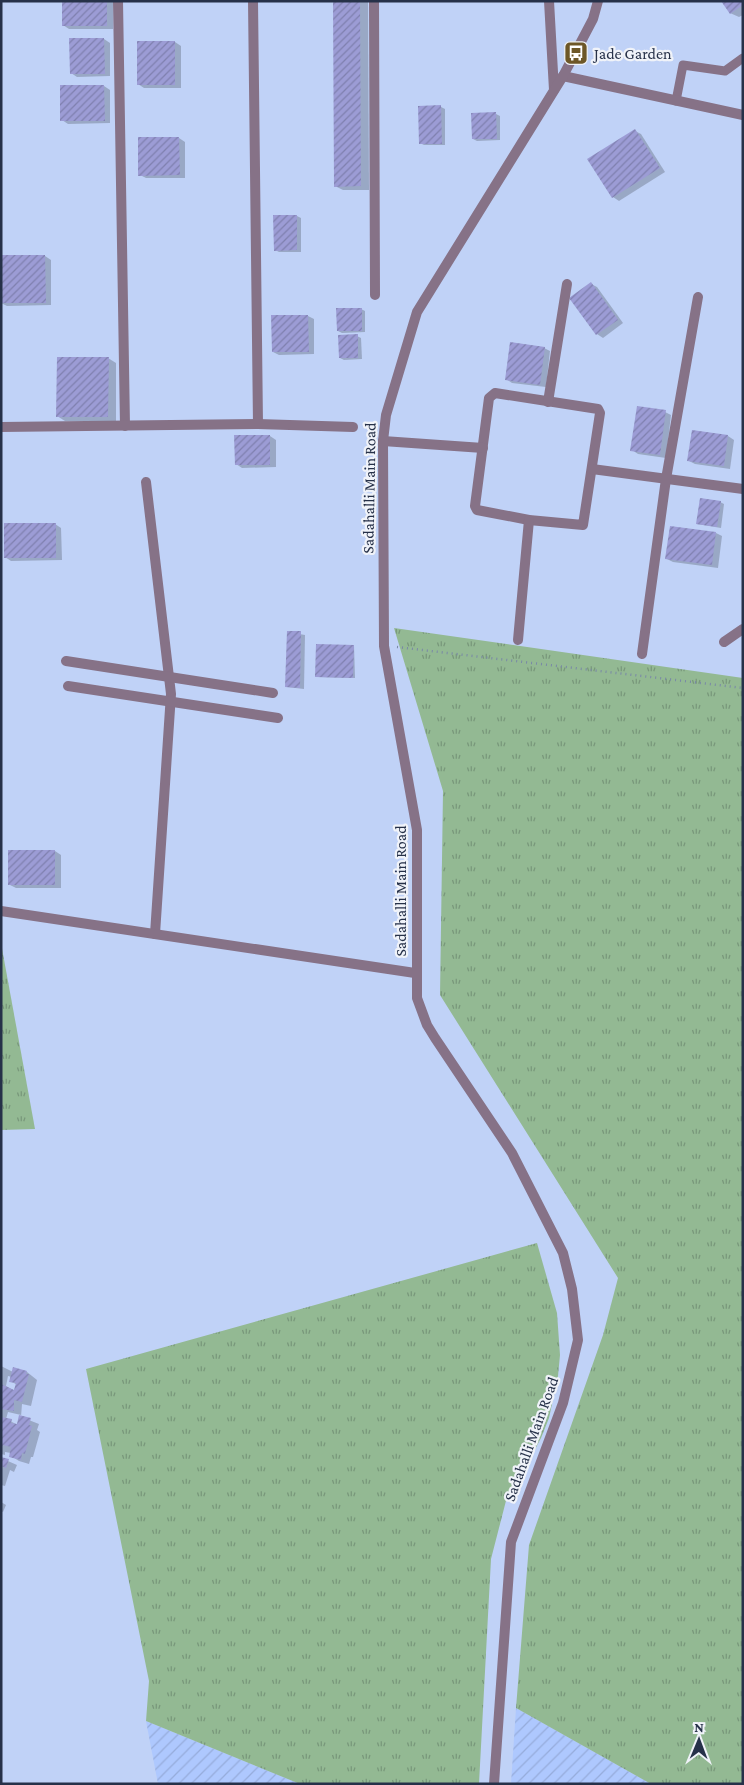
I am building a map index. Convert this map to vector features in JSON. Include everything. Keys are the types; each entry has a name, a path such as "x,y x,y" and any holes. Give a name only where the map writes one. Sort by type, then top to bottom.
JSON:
{"street":[{"path":"118,1 125,426"},
{"path":"253,1 258,424"},
{"path":"374,1 375,295"},
{"path":"549,1 554,90"},
{"name":"Sadahalli Main Road","path":"494,1784 511,1542 563,1403 578,1340 572,1289 563,1253 512,1152 427,1025 417,998 415,973 417,830 384,646 383,442 386,415 417,312 563,76 593,19 598,1"},
{"path":"563,76 743,115"},
{"path":"548,402 567,284"},
{"path":"642,654 666,479 698,297"},
{"path":"492,394 598,409 600,413 582,525 529,520 477,510 483,448 489,398 492,394"},
{"path":"1,427 258,424 353,427"},
{"path":"383,442 483,448"},
{"path":"592,469 743,489"},
{"path":"146,482 169,677 170,701 155,934"},
{"path":"518,640 529,520"},
{"path":"724,642 743,629"},
{"path":"66,662 273,693"},
{"path":"68,686 278,718"},
{"path":"1,911 415,973"}],"lane":[{"path":"676,100 683,65 725,71 743,58"}],"path":[{"path":"384,646 743,688"}],"shaded area":[{"path":"516,1708 651,1784 511,1784"},
{"path":"146,1721 300,1784 158,1784"}],"green space":[{"path":"394,628 743,678 743,1784 651,1784 516,1708 529,1545 603,1335 618,1278 440,995 443,791"},
{"path":"1,943 35,1129 1,1130"},
{"path":"537,1243 557,1313 560,1355 558,1376 549,1418 541,1438 521,1476 508,1493 491,1559 479,1784 300,1784 146,1721 149,1681 86,1369"}],"building":[{"path":"62,1 107,1 107,26 62,26"},
{"path":"333,1 360,1 361,186 334,187"},
{"path":"721,1 743,1 743,5 730,14"},
{"path":"69,38 104,38 105,74 70,74"},
{"path":"137,41 175,41 175,85 137,85"},
{"path":"60,85 104,85 105,121 60,121"},
{"path":"441,105 442,144 419,144 418,106"},
{"path":"496,112 497,139 472,139 471,113"},
{"path":"635,129 660,168 612,198 587,159"},
{"path":"138,137 179,137 180,175 138,176"},
{"path":"273,215 297,215 297,250 274,251"},
{"path":"1,255 45,255 46,303 1,303"},
{"path":"591,282 618,320 596,335 569,298"},
{"path":"336,308 362,308 362,331 337,331"},
{"path":"271,315 308,315 309,352 272,352"},
{"path":"358,334 358,358 339,358 338,335"},
{"path":"510,342 545,347 540,385 505,380"},
{"path":"57,357 109,357 108,417 56,417"},
{"path":"637,406 666,410 660,455 630,451"},
{"path":"692,430 728,435 724,466 687,461"},
{"path":"234,435 270,435 270,465 235,465"},
{"path":"700,498 721,501 717,527 696,524"},
{"path":"4,523 56,523 56,558 4,558"},
{"path":"670,526 716,532 712,565 665,559"},
{"path":"287,631 301,631 300,688 285,687"},
{"path":"316,644 354,645 353,678 315,677"},
{"path":"8,850 55,850 55,885 8,885"},
{"path":"13,1367 27,1371 26,1374 29,1374 22,1402 14,1400 14,1411 1,1409 1,1384 14,1390 16,1383 9,1382"},
{"path":"19,1415 31,1418 29,1425 32,1426 25,1454 22,1453 21,1460 9,1457 11,1447 3,1445 1,1449 1,1417 12,1419 11,1423 17,1424"},
{"path":"1,1457 9,1459 6,1468 1,1466"}],"place":[{"name":"Jade Garden","path":"576,53"}]}
